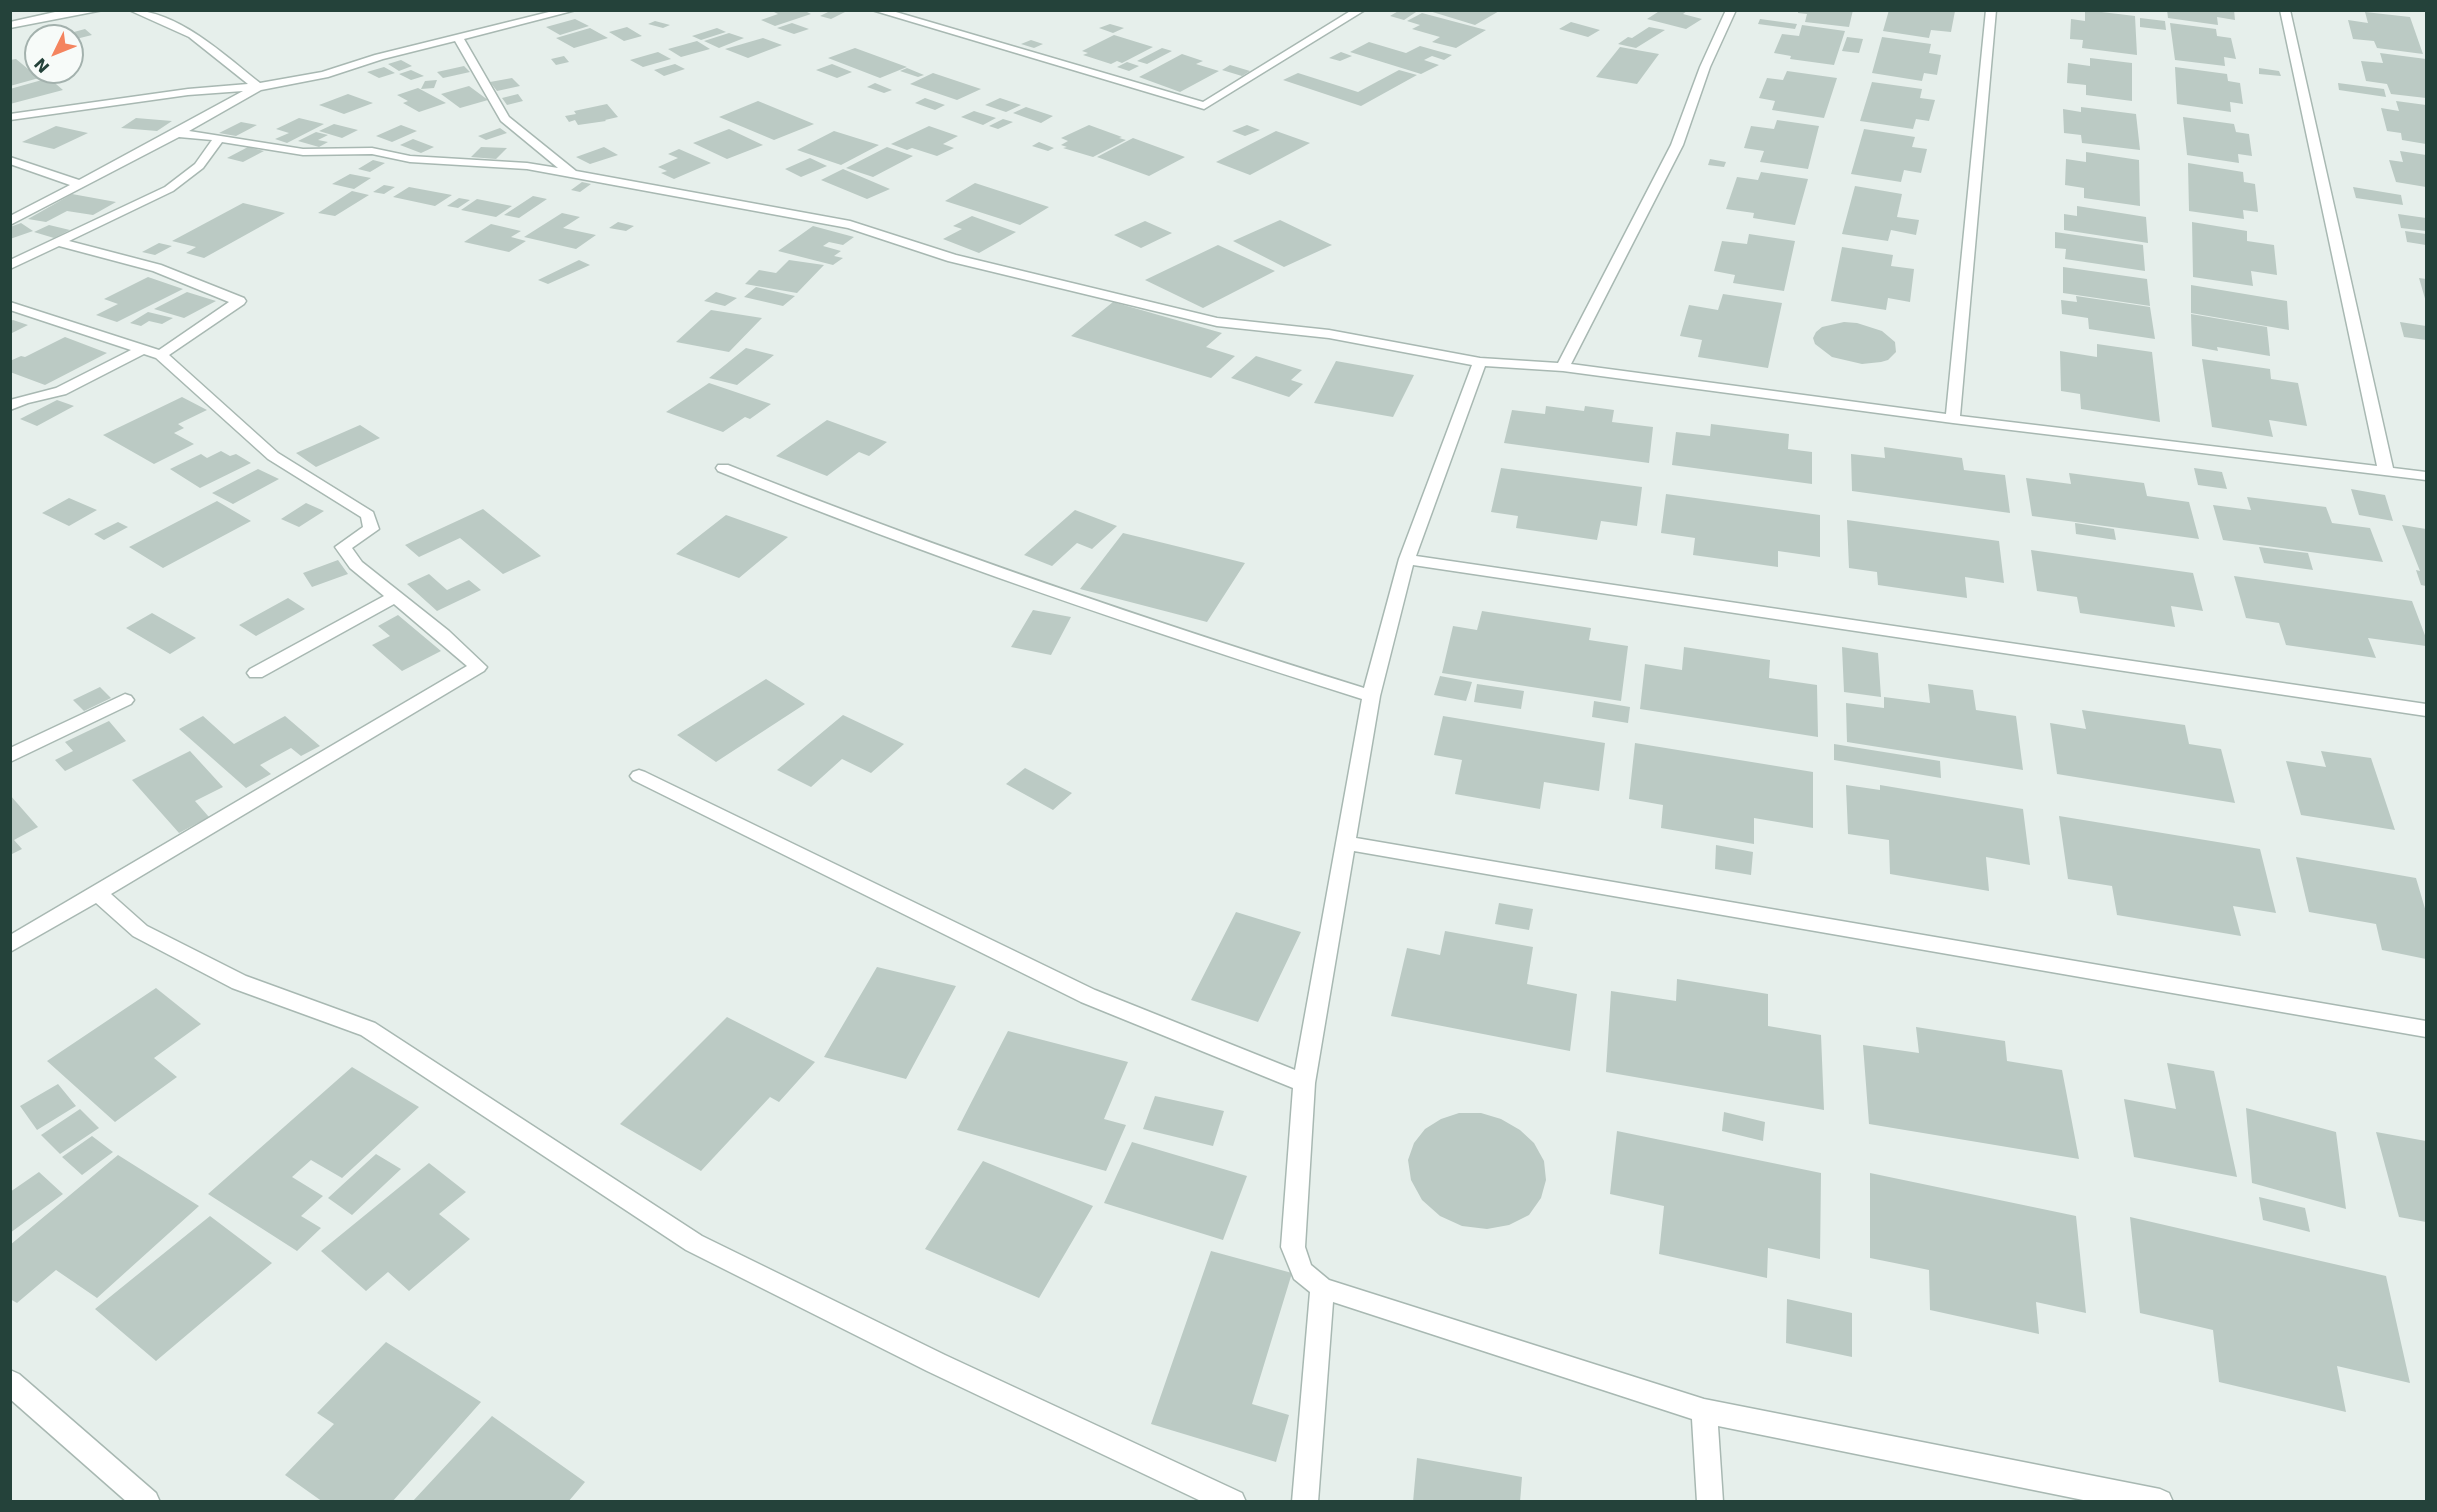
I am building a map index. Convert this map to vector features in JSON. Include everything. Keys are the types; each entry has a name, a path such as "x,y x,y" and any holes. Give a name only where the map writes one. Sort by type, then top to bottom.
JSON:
{"street":[{"path":"10,25 98,10"},
{"path":"134,10 193,35 258,87"},
{"path":"10,117 188,92 258,87 324,75 379,57 571,10"},
{"path":"877,10 1204,106 1360,10"},
{"path":"1563,367 1677,146 1706,67 1731,10"},
{"path":"1953,419 1991,10"},
{"path":"2285,10 2386,471"},
{"path":"459,38 505,119 573,174"},
{"path":"10,221 177,134 258,87"},
{"path":"177,134 219,138 303,152 372,151 410,159 527,166 573,174 850,225 952,258 1217,322 1329,334 1480,362 1563,367 1953,419 2427,476"},
{"path":"11,265 61,243 169,189 200,166 219,138"},
{"path":"10,160 80,184"},
{"path":"61,243 157,268 239,301 161,356"},
{"path":"10,306 161,356 273,456 368,515 371,529 344,547 356,565 443,635 478,667 10,945"},
{"path":"10,406 23,400 61,391 143,349"},
{"path":"1480,362 1407,559 1371,696 1304,1083 1293,1247 1302,1272 1322,1288 1704,1411 2160,1502"},
{"path":"723,468 820,508 1008,577 1175,635 1371,696"},
{"path":"1407,559 2427,710"},
{"path":"256,673 394,597"},
{"path":"10,756 125,700"},
{"path":"639,776 1088,996 1304,1083"},
{"path":"1344,843 2427,1029"},
{"path":"98,894 140,931 239,982 368,1029 694,1243 936,1363 1233,1502"},
{"path":"1305,1502 1322,1288"},
{"path":"10,1382 147,1502"},
{"path":"1704,1411 1710,1502"}],"building":[{"path":"770,10 803,10 811,14 775,26 761,20 778,14"},
{"path":"832,10 849,10 831,19 820,16"},
{"path":"1400,10 1419,10 1404,20 1390,16"},
{"path":"1426,10 1501,10 1475,25"},
{"path":"1661,10 1688,10 1683,14 1702,19 1686,29 1647,19"},
{"path":"1798,10 1853,10 1849,27 1805,22 1807,14 1798,13"},
{"path":"1889,10 1955,11 1951,32 1931,30 1929,38 1883,31"},
{"path":"2085,10 2135,16 2137,55 2082,48 2083,40 2070,39 2071,19 2085,21"},
{"path":"2167,10 2234,10 2235,20 2217,17 2218,25 2168,18"},
{"path":"2365,12 2410,17 2423,54 2377,48 2374,41 2353,39 2348,20 2368,23"},
{"path":"1422,13 1486,30 1456,48 1432,42 1440,37 1412,29 1420,25 1407,21"},
{"path":"2140,18 2165,21 2166,30 2140,27"},
{"path":"575,19 589,26 560,35 546,27"},
{"path":"1760,19 1797,24 1795,29 1758,24"},
{"path":"655,21 670,25 663,28 648,24"},
{"path":"1571,22 1600,30 1588,37 1559,29"},
{"path":"792,23 809,29 794,34 777,28"},
{"path":"2170,23 2216,29 2217,36 2231,38 2236,59 2224,57 2225,66 2175,60"},
{"path":"1110,24 1124,28 1113,33 1099,28"},
{"path":"1802,25 1845,31 1834,65 1790,59 1791,56 1774,53 1782,34 1799,36"},
{"path":"627,27 642,36 624,41 609,32"},
{"path":"1649,27 1665,30 1636,48 1618,44 1628,37 1632,38"},
{"path":"590,28 608,38 574,48 556,38"},
{"path":"717,28 726,32 701,40 692,36"},
{"path":"85,29 92,35 84,37"},
{"path":"729,33 744,38 719,48 704,41"},
{"path":"1114,35 1153,47 1122,63 1117,61 1111,64 1083,55 1088,53 1082,51"},
{"path":"1847,37 1863,39 1859,53 1842,51"},
{"path":"1882,37 1931,44 1929,53 1941,55 1937,75 1924,73 1922,81 1872,73"},
{"path":"763,38 782,45 748,58 725,49"},
{"path":"1031,40 1043,44 1034,48 1021,44"},
{"path":"697,41 710,49 681,57 668,49"},
{"path":"1369,42 1406,53 1420,46 1452,55 1444,60 1432,56 1424,60 1439,65 1421,74 1350,52"},
{"path":"1620,47 1659,54 1637,84 1596,77"},
{"path":"855,48 907,67 880,78 828,58"},
{"path":"1162,48 1172,51 1147,64 1137,61"},
{"path":"658,52 671,59 643,67 630,60"},
{"path":"1341,52 1352,56 1340,61 1329,58"},
{"path":"2380,53 2426,59 2426,98 2391,94 2387,84 2366,81 2361,61 2383,63"},
{"path":"1182,54 1203,61 1196,64 1219,71 1180,92 1139,77"},
{"path":"564,56 569,62 556,65 551,59"},
{"path":"2090,58 2132,63 2132,101 2086,95 2086,85 2067,83 2068,63 2090,66"},
{"path":"16,59 24,66 24,82 10,86 10,60"},
{"path":"401,60 412,66 399,71 388,64"},
{"path":"1127,62 1139,66 1129,71 1117,67"},
{"path":"675,64 685,69 664,76 654,70"},
{"path":"832,64 852,72 837,78 816,70"},
{"path":"1230,65 1250,71 1242,76 1222,70"},
{"path":"464,66 470,72 443,78 437,72"},
{"path":"384,67 395,73 379,78 367,72"},
{"path":"2175,67 2227,74 2228,81 2240,83 2243,104 2230,102 2231,112 2177,104"},
{"path":"907,68 924,75 918,77 900,71"},
{"path":"2259,68 2279,71 2281,76 2259,74"},
{"path":"411,70 424,76 411,80 399,74"},
{"path":"1399,70 1417,75 1361,106 1283,80 1298,73 1358,92"},
{"path":"1787,71 1837,78 1824,118 1772,110 1775,101 1759,98 1767,78 1783,80"},
{"path":"933,73 981,89 957,100 910,84"},
{"path":"512,78 520,86 497,91 490,82"},
{"path":"437,80 434,88 421,89 425,81"},
{"path":"1872,82 1922,89 1920,98 1935,100 1929,121 1916,119 1913,129 1860,121"},
{"path":"875,83 892,90 884,93 867,87"},
{"path":"2338,83 2384,89 2386,97 2339,90"},
{"path":"28,84 56,84 63,90 10,104 10,89"},
{"path":"469,86 488,100 460,108 441,94"},
{"path":"418,88 446,103 419,112 403,103 408,101 397,95"},
{"path":"348,94 373,103 344,114 319,105"},
{"path":"518,94 523,101 507,105 502,98"},
{"path":"925,98 945,105 935,110 915,103"},
{"path":"1000,98 1021,105 1006,112 985,105"},
{"path":"758,101 814,124 774,140 719,117"},
{"path":"2396,101 2426,105 2426,144 2402,140 2401,133 2387,131 2381,108 2399,111"},
{"path":"607,104 618,117 578,125 575,120 569,122 565,116 576,114 574,111"},
{"path":"1026,107 1053,116 1041,123 1013,113"},
{"path":"2081,107 2136,114 2140,150 2082,143 2081,135 2064,133 2063,109 2081,112"},
{"path":"974,111 996,118 983,125 961,117"},
{"path":"2183,117 2234,124 2236,132 2249,134 2252,156 2238,154 2239,163 2187,155"},
{"path":"136,118 172,121 157,131 121,128"},
{"path":"299,118 324,124 287,143 275,139 289,133 276,129"},
{"path":"1003,119 1013,122 998,129 989,126"},
{"path":"1777,120 1819,126 1808,169 1760,162 1764,151 1744,148 1751,126 1774,129"},
{"path":"241,122 257,125 236,136 219,133"},
{"path":"334,124 358,130 342,138 319,131"},
{"path":"401,125 417,131 392,142 376,136"},
{"path":"1089,125 1126,140 1093,157 1063,148 1067,147 1061,145 1068,141 1061,138"},
{"path":"1247,125 1260,130 1245,136 1232,131"},
{"path":"56,126 88,133 54,149 22,142"},
{"path":"929,126 958,136 943,144 954,148 937,156 891,144"},
{"path":"500,128 507,133 486,140 478,136"},
{"path":"729,129 763,145 727,159 693,143"},
{"path":"1864,129 1915,137 1912,147 1927,149 1921,173 1904,170 1901,182 1851,174"},
{"path":"834,131 879,145 841,165 797,150"},
{"path":"1276,131 1310,143 1250,175 1216,162"},
{"path":"316,132 328,135 318,140 328,142 319,147 298,141"},
{"path":"1133,138 1185,157 1149,176 1097,157"},
{"path":"413,139 434,147 421,153 400,145"},
{"path":"1039,142 1054,148 1048,151 1032,146"},
{"path":"248,147 264,151 243,162 227,158"},
{"path":"481,147 507,148 496,159 471,157"},
{"path":"604,147 618,155 590,164 576,157"},
{"path":"887,147 913,156 873,177 846,168"},
{"path":"679,149 711,163 674,179 661,173 667,171 658,167 678,158 668,154"},
{"path":"2400,151 2426,155 2426,187 2396,182 2389,160 2403,162"},
{"path":"2086,152 2139,160 2140,206 2084,198 2084,188 2065,185 2066,159 2086,162"},
{"path":"810,158 827,166 801,177 785,169"},
{"path":"1710,159 1726,162 1724,167 1708,165"},
{"path":"373,160 385,163 370,172 358,169"},
{"path":"2188,163 2243,172 2244,182 2255,184 2258,212 2243,210 2244,219 2189,211"},
{"path":"843,169 890,189 867,199 821,180"},
{"path":"1761,172 1808,179 1795,225 1753,218 1754,213 1726,209 1737,177 1758,180"},
{"path":"350,174 371,178 354,189 332,184"},
{"path":"582,182 591,184 580,192 571,190"},
{"path":"975,183 1049,207 1020,225 945,201"},
{"path":"384,185 395,187 384,194 373,192"},
{"path":"1855,186 1902,194 1897,217 1919,220 1916,235 1891,230 1888,241 1842,234"},
{"path":"409,187 452,195 435,206 393,197"},
{"path":"2353,187 2401,195 2403,205 2356,198"},
{"path":"352,191 369,195 335,216 318,213"},
{"path":"72,194 116,202 93,215 67,211 46,222 28,219"},
{"path":"533,196 547,199 519,218 504,215"},
{"path":"459,198 470,200 458,208 447,206"},
{"path":"477,199 512,206 496,217 461,210"},
{"path":"243,203 285,213 204,258 186,253 196,247 172,241"},
{"path":"2077,206 2146,217 2148,243 2064,230 2064,214 2077,216"},
{"path":"562,213 580,217 563,228 596,235 576,249 524,237"},
{"path":"2398,214 2426,218 2426,231 2401,228"},
{"path":"972,216 1016,232 979,253 943,239 962,229 953,226"},
{"path":"1280,220 1332,245 1284,267 1233,241"},
{"path":"1145,221 1172,233 1141,248 1114,235"},
{"path":"618,222 634,226 626,231 609,228"},
{"path":"2192,222 2247,231 2247,241 2274,245 2277,275 2251,271 2253,286 2193,277"},
{"path":"21,223 33,231 10,239 10,227"},
{"path":"491,224 521,231 511,237 526,241 509,252 464,242"},
{"path":"49,225 70,230 54,238 34,232"},
{"path":"813,226 854,237 843,245 829,242 823,246 841,251 834,256 843,258 833,265 778,251"},
{"path":"2405,231 2426,234 2426,245 2407,242"},
{"path":"2055,232 2143,245 2145,271 2065,259 2066,249 2055,248"},
{"path":"1749,234 1795,241 1784,291 1733,283 1735,275 1714,271 1722,241 1747,244"},
{"path":"159,243 172,246 155,255 142,252"},
{"path":"1218,245 1275,271 1203,308 1145,280"},
{"path":"1842,247 1893,255 1891,266 1914,269 1910,302 1888,298 1886,310 1831,301"},
{"path":"579,260 590,265 548,284 538,280"},
{"path":"789,260 824,265 797,293 745,284 759,270 776,273"},
{"path":"2063,267 2147,279 2150,306 2063,293"},
{"path":"148,277 183,289 117,322 96,315 118,304 104,299"},
{"path":"2419,278 2426,279 2426,302"},
{"path":"2191,285 2287,301 2289,330 2191,313"},
{"path":"756,287 795,296 783,306 744,297"},
{"path":"187,292 216,301 184,318 154,309"},
{"path":"716,292 737,298 725,306 704,301"},
{"path":"1723,294 1782,303 1768,368 1698,357 1702,340 1680,336 1689,305 1718,310"},
{"path":"2076,296 2150,307 2155,339 2089,329 2088,318 2062,314 2061,300 2077,302"},
{"path":"1113,302 1222,333 1206,347 1235,356 1211,378 1071,336"},
{"path":"711,310 762,318 729,352 676,342"},
{"path":"148,312 173,318 162,324 149,321 141,326 130,323"},
{"path":"2191,314 2267,327 2270,356 2217,347 2218,351 2192,346"},
{"path":"10,321 28,325 10,334"},
{"path":"1844,322 1857,323 1882,331 1895,342 1896,352 1888,360 1862,364 1832,357 1815,344 1813,338 1822,327"},
{"path":"2400,322 2426,326 2426,340 2404,337"},
{"path":"65,337 107,353 45,385 10,372 10,361 21,356 25,357"},
{"path":"2097,344 2152,352 2160,422 2081,409 2080,394 2061,391 2060,351 2097,357"},
{"path":"746,348 774,355 737,385 709,378"},
{"path":"1256,356 1302,370 1291,380 1303,384 1289,397 1231,378"},
{"path":"2202,359 2270,369 2271,379 2298,383 2307,426 2269,420 2273,437 2212,427"},
{"path":"1336,361 1414,375 1393,417 1314,403"},
{"path":"709,383 771,404 750,419 745,417 723,432 666,412"},
{"path":"182,397 207,410 178,424 184,428 174,433 194,444 154,464 103,435"},
{"path":"57,400 74,406 37,426 20,419"},
{"path":"1546,406 1584,411 1585,406 1614,410 1612,422 1653,427 1649,463 1504,443 1512,410 1545,414"},
{"path":"827,420 887,442 869,456 859,452 827,476 776,456"},
{"path":"1711,424 1789,434 1788,449 1812,452 1812,484 1672,465 1676,432 1710,436"},
{"path":"360,425 380,438 316,467 296,453"},
{"path":"1884,447 1962,458 1964,470 2005,475 2010,513 1852,491 1851,454 1885,458"},
{"path":"221,451 230,456 236,454 251,463 200,488 170,469 201,454 207,458"},
{"path":"1501,468 1642,487 1637,526 1601,521 1597,540 1516,528 1518,516 1491,512"},
{"path":"2194,468 2222,472 2227,489 2198,485"},
{"path":"258,469 279,479 233,504 212,493"},
{"path":"2069,473 2144,483 2147,496 2189,502 2199,539 2032,516 2026,478 2071,484"},
{"path":"2351,489 2385,495 2393,521 2359,515"},
{"path":"1666,494 1820,515 1820,557 1778,551 1778,567 1693,555 1695,538 1661,533"},
{"path":"2247,497 2326,507 2332,523 2370,528 2383,562 2223,540 2213,505 2251,510"},
{"path":"69,498 97,510 69,526 42,513"},
{"path":"217,501 251,521 163,568 129,547"},
{"path":"306,503 324,511 299,527 281,519"},
{"path":"483,509 541,556 503,574 460,538 419,557 405,545"},
{"path":"1075,510 1117,526 1092,549 1077,543 1052,566 1024,555"},
{"path":"726,515 788,537 739,578 676,554"},
{"path":"1847,520 1999,541 2004,583 1965,577 1967,598 1878,585 1877,572 1849,568"},
{"path":"118,522 128,527 104,540 94,534"},
{"path":"2075,523 2114,529 2116,540 2076,534"},
{"path":"2402,525 2426,529 2426,586 2421,585 2416,570 2420,571"},
{"path":"1123,533 1245,563 1207,622 1080,589"},
{"path":"2259,547 2308,553 2313,570 2264,563"},
{"path":"2031,550 2193,573 2203,611 2171,606 2175,627 2080,613 2077,597 2037,591"},
{"path":"338,560 348,574 312,587 303,573"},
{"path":"429,574 447,590 469,580 481,590 437,611 407,584"},
{"path":"2234,576 2412,601 2426,638 2426,646 2368,638 2376,658 2286,645 2279,623 2246,618"},
{"path":"288,598 305,609 256,636 239,625"},
{"path":"1033,610 1071,617 1051,655 1011,647"},
{"path":"1482,611 1591,628 1589,640 1628,646 1621,701 1442,673 1453,626 1477,630"},
{"path":"152,613 196,638 170,654 126,628"},
{"path":"398,615 441,651 402,671 372,645 390,636 378,626"},
{"path":"1684,647 1770,660 1769,678 1817,685 1818,737 1640,709 1645,664 1682,670"},
{"path":"1842,647 1878,653 1881,697 1844,692"},
{"path":"1440,676 1472,682 1466,701 1434,695"},
{"path":"766,679 805,704 716,762 677,735"},
{"path":"1477,684 1524,691 1521,709 1474,702"},
{"path":"1928,684 1973,690 1976,710 2016,716 2023,770 1847,742 1846,703 1884,708 1884,697 1930,703"},
{"path":"100,687 111,698 84,711 73,700"},
{"path":"1594,701 1630,707 1628,723 1592,717"},
{"path":"2082,710 2185,725 2189,744 2221,749 2235,803 2057,774 2050,723 2086,729"},
{"path":"843,715 904,744 871,773 842,759 811,787 777,770"},
{"path":"203,716 234,744 285,716 320,746 301,756 291,748 260,765 271,774 246,788 179,729"},
{"path":"1443,716 1605,743 1599,791 1544,782 1540,809 1455,794 1462,760 1434,755"},
{"path":"109,721 126,741 65,771 55,760 73,751 65,742"},
{"path":"1635,743 1813,772 1813,828 1754,818 1754,844 1661,828 1663,805 1629,799"},
{"path":"1834,744 1940,761 1941,778 1834,760"},
{"path":"190,751 223,787 195,801 209,817 179,833 132,780"},
{"path":"2321,751 2371,758 2395,830 2301,815 2286,761 2326,767"},
{"path":"1025,768 1072,793 1053,810 1006,784"},
{"path":"1846,785 1880,790 1880,785 2023,809 2030,865 1986,857 1989,891 1890,874 1889,840 1848,834"},
{"path":"10,795 38,827 14,840 22,849 10,855"},
{"path":"2059,816 2260,849 2276,913 2233,906 2241,936 2117,915 2112,886 2068,879"},
{"path":"1716,845 1753,852 1751,875 1715,869"},
{"path":"2296,857 2416,878 2426,912 2426,959 2382,950 2376,924 2309,912"},
{"path":"1499,903 1533,909 1529,930 1495,924"},
{"path":"1236,912 1301,932 1258,1022 1191,1000"},
{"path":"1445,931 1533,947 1527,984 1577,994 1570,1051 1391,1016 1407,948 1440,955"},
{"path":"877,967 956,986 906,1079 824,1057"},
{"path":"1677,979 1768,994 1768,1026 1821,1035 1824,1110 1606,1072 1611,991 1676,1001"},
{"path":"156,988 201,1024 154,1058 177,1077 115,1122 47,1061"},
{"path":"727,1017 815,1062 779,1102 770,1097 701,1171 620,1124"},
{"path":"1916,1027 2005,1041 2007,1061 2062,1070 2079,1159 1869,1124 1863,1045 1919,1053"},
{"path":"1008,1031 1128,1062 1104,1119 1126,1125 1106,1171 957,1130"},
{"path":"2167,1063 2214,1071 2237,1177 2134,1157 2124,1099 2176,1109"},
{"path":"352,1067 419,1107 342,1178 311,1160 292,1177 323,1196 301,1216 321,1228 297,1251 208,1194"},
{"path":"58,1084 76,1106 37,1130 20,1106"},
{"path":"1155,1096 1224,1111 1213,1146 1143,1129"},
{"path":"2246,1108 2336,1132 2346,1209 2252,1183"},
{"path":"80,1109 99,1128 60,1154 41,1135"},
{"path":"1724,1112 1765,1122 1763,1141 1722,1131"},
{"path":"1459,1113 1481,1113 1501,1119 1520,1130 1534,1143 1544,1161 1546,1180 1541,1198 1529,1215 1509,1225 1487,1229 1462,1226 1440,1216 1422,1200 1411,1180 1408,1160 1414,1143 1425,1129 1441,1119"},
{"path":"1617,1131 1821,1173 1820,1259 1768,1248 1767,1278 1659,1254 1664,1206 1610,1194"},
{"path":"2376,1132 2426,1141 2426,1222 2399,1217"},
{"path":"92,1136 113,1152 82,1175 62,1157"},
{"path":"1132,1142 1247,1176 1223,1240 1104,1203"},
{"path":"376,1154 401,1169 352,1215 328,1198"},
{"path":"118,1155 199,1206 97,1298 56,1270 17,1303 10,1299 10,1245"},
{"path":"983,1161 1093,1206 1039,1298 925,1249"},
{"path":"429,1163 466,1192 439,1214 470,1239 409,1291 388,1272 366,1291 321,1251"},
{"path":"39,1172 63,1194 10,1233 10,1192"},
{"path":"1870,1173 2076,1216 2086,1313 2036,1302 2039,1334 1930,1310 1929,1270 1870,1258"},
{"path":"2259,1197 2305,1208 2310,1232 2263,1220"},
{"path":"210,1216 272,1263 156,1361 95,1309"},
{"path":"2130,1217 2386,1276 2410,1383 2337,1366 2346,1412 2219,1382 2213,1330 2140,1313"},
{"path":"1211,1251 1292,1273 1252,1404 1289,1415 1276,1462 1151,1424"},
{"path":"1787,1299 1852,1313 1852,1357 1786,1343"},
{"path":"386,1342 481,1402 392,1502 323,1502 285,1475 334,1424 317,1413"},
{"path":"492,1416 585,1482 568,1502 412,1502"},
{"path":"1417,1458 1522,1477 1520,1502 1413,1502"}]}
